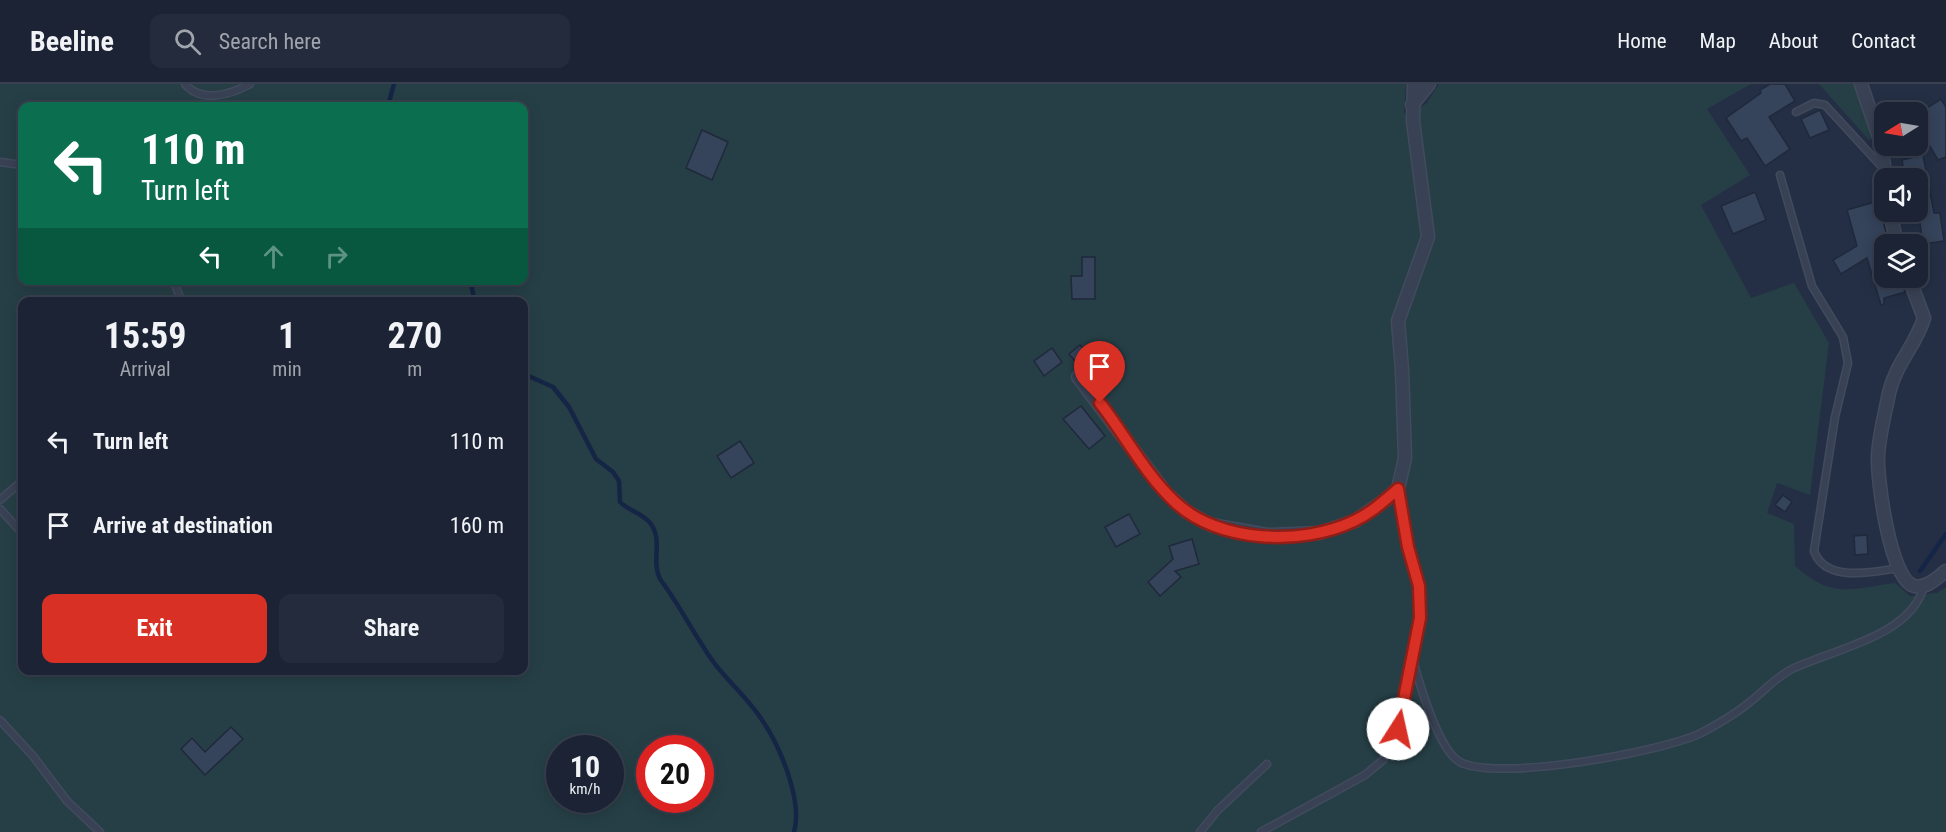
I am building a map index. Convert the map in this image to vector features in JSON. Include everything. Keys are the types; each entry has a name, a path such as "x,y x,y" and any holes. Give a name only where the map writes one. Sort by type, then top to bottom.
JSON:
{"street":[{"path":"1078,377 1165,492 1187,512 1211,525 1267,535 1319,533 1355,521 1371,512 1398,489 1404,468 1405,444 1398,321 1423,254 1428,227 1412,105 1414,84"},
{"path":"1412,105 1429,84"},
{"path":"1861,84 1880,140 1884,168"},
{"path":"1913,288 1924,318 1894,374 1878,457 1885,518 1900,568 1909,583 1924,586 1946,571"}],"lane":[{"path":"186,84 207,96 224,95 250,84"},
{"path":"1797,112 1814,103 1825,105 1880,168"},
{"path":"0,162 18,164"},
{"path":"1780,175 1812,286 1839,329 1848,363 1835,417 1814,551 1822,566 1832,570 1851,573 1900,568"},
{"path":"0,500 18,484"},
{"path":"1262,832 1354,782 1383,760 1395,740 1420,618 1419,586 1408,547 1398,489"},
{"path":"0,509 18,529"},
{"path":"1413,660 1426,705 1450,753 1458,761 1469,765 1503,767 1582,761 1657,749 1702,732 1740,710 1792,669 1887,630 1914,609 1924,586"},
{"path":"0,720 33,756 67,801 100,832"},
{"path":"1200,832 1218,810 1267,764"}],"green space":[{"path":"0,84 1406,84 1404,114 1426,104 1439,84 1751,84 1707,109 1750,175 1701,205 1751,298 1794,283 1829,343 1810,495 1777,483 1767,513 1794,524 1795,566 1820,583 1842,589 1853,589 1895,583 1910,596 1937,593 1946,587 1946,832 0,832"},
{"path":"1819,84 1854,84 1866,113 1871,139 1869,140"}],"building":[{"path":"1770,84 1785,84 1795,101 1769,117 1790,149 1765,166 1747,138 1741,141 1726,118"},
{"path":"1941,99 1946,107 1946,157 1938,160 1928,143 1928,107"},
{"path":"1820,110 1829,130 1810,138 1801,119"},
{"path":"702,130 728,142 712,180 686,168"},
{"path":"1923,156 1925,168 1903,168 1902,160"},
{"path":"1928,181 1934,213 1940,213 1944,241 1928,243 1928,234 1922,234 1920,222 1928,222"},
{"path":"1755,192 1766,220 1733,234 1721,206"},
{"path":"1874,202 1874,222 1883,222 1886,234 1874,234 1874,282 1867,258 1841,274 1833,260 1857,246 1847,210"},
{"path":"1082,257 1095,257 1095,299 1072,299 1071,276 1082,276"},
{"path":"1876,288 1904,288 1905,292 1884,298 1884,304 1881,305"},
{"path":"1080,345 1114,384 1103,394 1069,354"},
{"path":"1052,348 1062,362 1044,376 1034,361"},
{"path":"1081,406 1105,436 1089,449 1063,419"},
{"path":"740,441 754,463 731,478 717,456"},
{"path":"1783,495 1792,502 1785,512 1775,505"},
{"path":"1129,514 1140,534 1116,547 1105,527"},
{"path":"1867,535 1868,554 1855,555 1854,536"},
{"path":"1192,539 1199,564 1175,571 1181,577 1160,596 1148,582 1173,559 1169,546"},
{"path":"231,727 243,739 205,775 181,749 192,738 205,752"}],"waterway":[{"path":"389,102 394,84"},
{"path":"471,285 474,297"},
{"path":"528,376 553,387 569,407 596,459 613,472 619,481 620,502 651,524 656,537 656,565 660,579 712,660 756,712 776,744 793,790 796,819 794,832"},
{"path":"1920,571 1946,534"}],"route":[{"path":"1100,403 1165,492 1187,512 1211,525 1267,535 1319,533 1355,521 1371,512 1398,489 1408,547 1419,586 1420,618 1398,729"}]}
